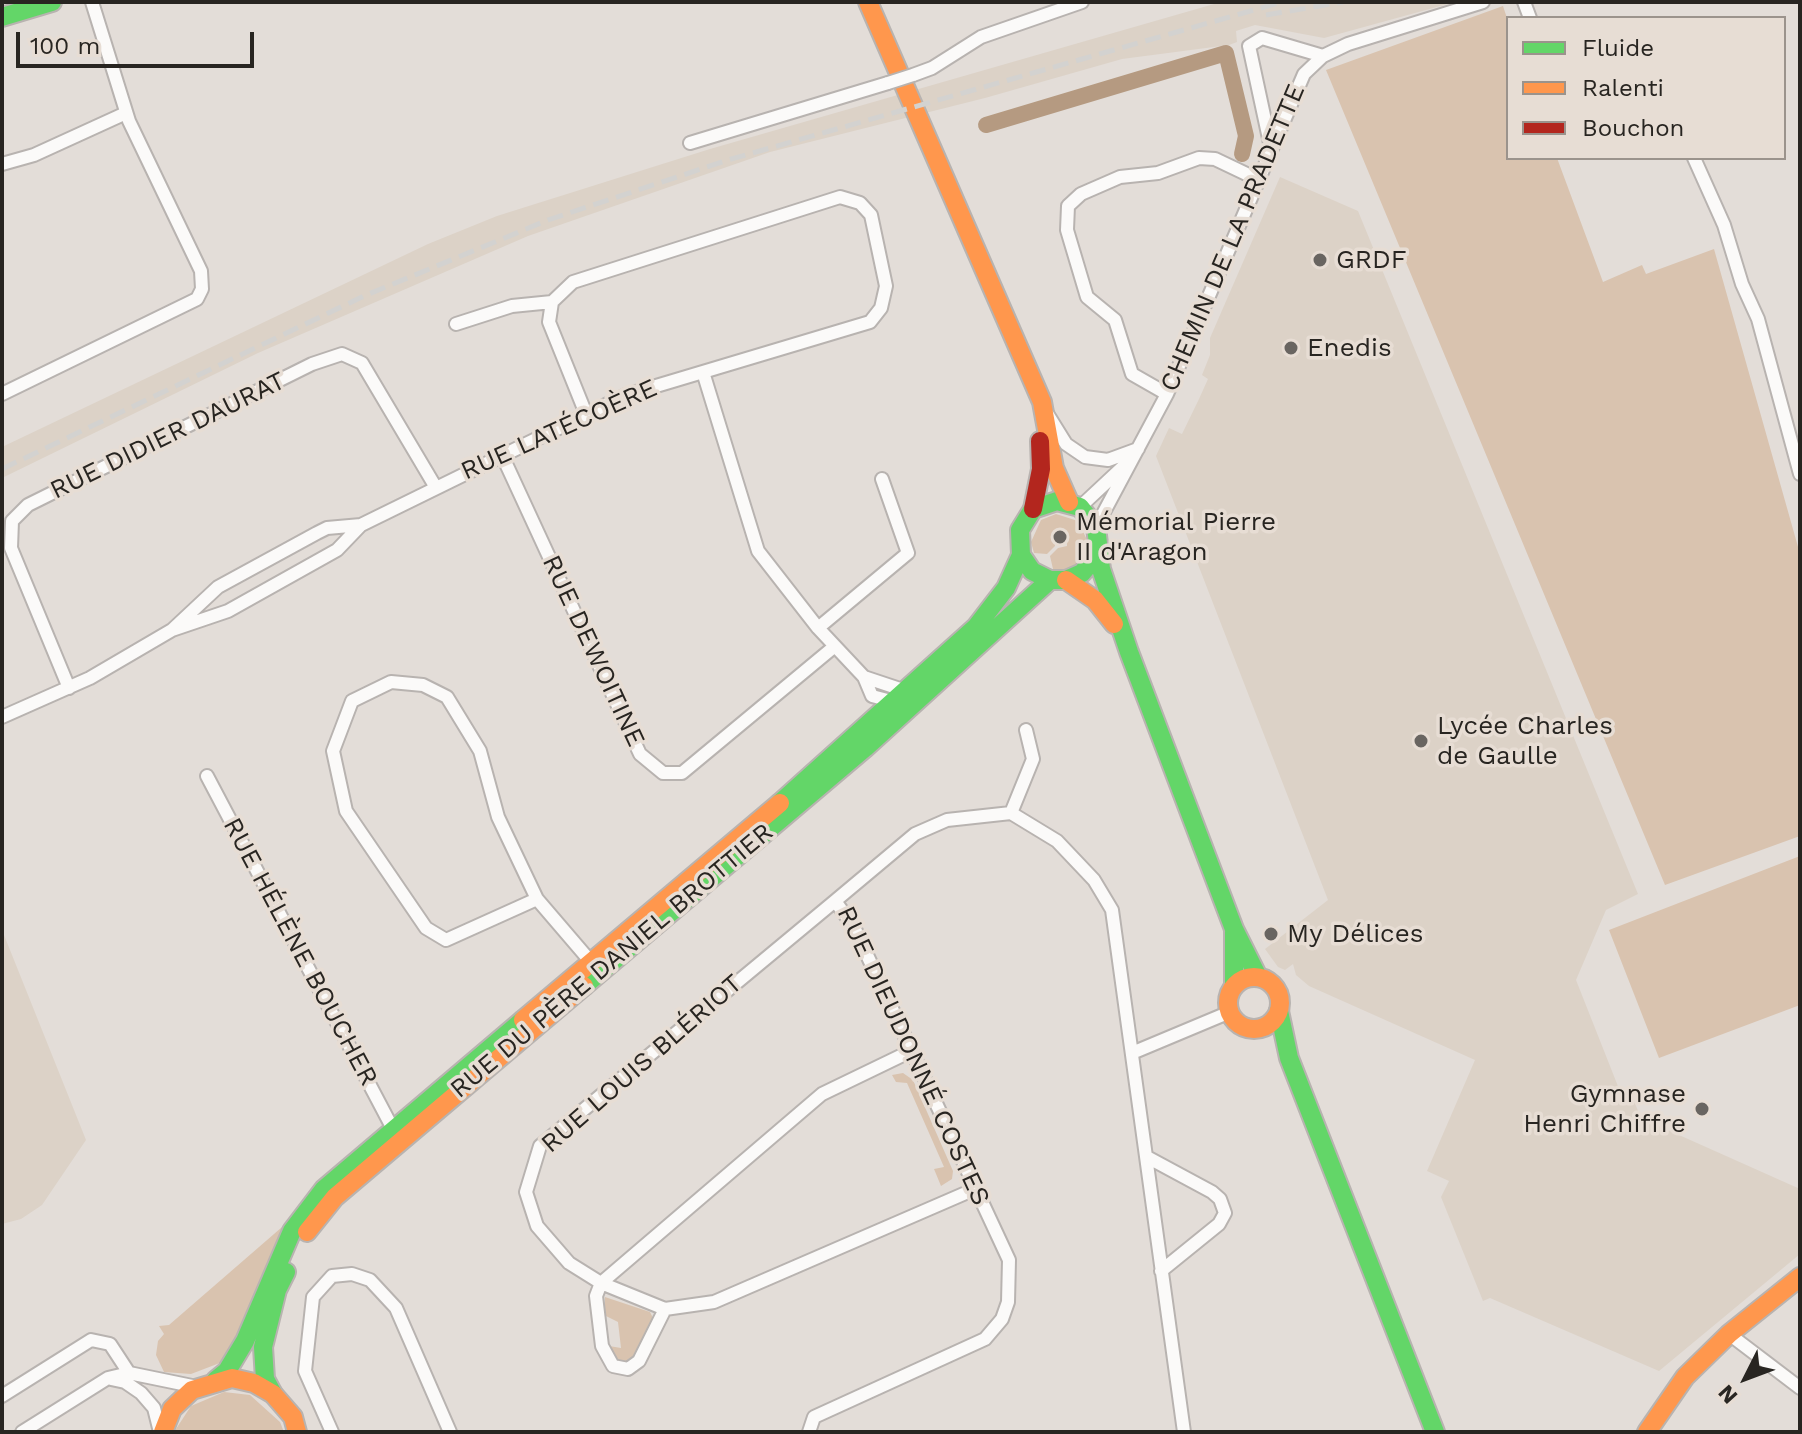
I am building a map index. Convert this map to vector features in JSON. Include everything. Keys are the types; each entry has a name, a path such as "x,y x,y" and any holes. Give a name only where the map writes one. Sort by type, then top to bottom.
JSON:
{"main road":[{"path":"2,17 52,2"},
{"path":"868,2 1042,402 1054,468 1074,505 1096,527 1097,555 1129,652 1234,929 1258,977 1274,986 1279,994 1279,1011 1289,1058 1435,1432"},
{"path":"1027,371 1040,444 1041,469 1033,509 1020,530 1021,555 1032,571 1086,592 1105,611 1129,652"},
{"path":"1033,509 1057,501 1074,505"},
{"name":"RUE DU PÈRE DANIEL BROTTIER","path":"216,1380 227,1371 245,1341 292,1231 324,1189 806,781 991,610 1021,555"},
{"path":"1058,580 1082,573 1097,555"},
{"name":"RUE DU PÈRE DANIEL BROTTIER","path":"273,1394 265,1379 263,1347 277,1290 303,1236 335,1197 1058,580"},
{"path":"1234,929 1234,985 1227,1003 1230,1012 1242,1027 1257,1030 1272,1039 1289,1058"},
{"path":"1234,985 1242,979 1258,977"},
{"path":"1257,1030 1272,1023 1279,1011"},
{"path":"1647,1432 1685,1377 1729,1334 1800,1277"},
{"path":"162,1432 172,1409 197,1387 216,1380 254,1383 273,1394 293,1417 297,1432"}],"street":[{"path":"2,394 197,299 202,289 201,271 156,183 126,113 92,2"},
{"path":"690,143 913,75 932,68 981,37 1082,2"},
{"name":"CHEMIN DE LA PRADETTE","path":"1096,527 1167,394 1304,74 1323,56 1348,44 1483,2"},
{"path":"1271,149 1249,46 1262,38 1323,56"},
{"path":"2,164 34,155 126,113"},
{"path":"1167,394 1132,374 1115,320 1087,297 1067,230 1068,206 1081,194 1120,177 1158,173 1199,158 1215,159 1259,180"},
{"path":"1695,160 1724,225 1742,284 1758,319 1800,474"},
{"name":"RUE LATÉCOÈRE","path":"2,717 69,688 172,630 228,611 337,550 361,525 435,486 626,395 743,363 870,322 881,308 886,286 871,215 860,203 840,197 582,277 552,302"},
{"path":"456,324 512,306 552,302 551,331 586,414"},
{"name":"RUE DIDIER DAURAT","path":"69,688 11,548 12,521 28,505 312,364 342,354 356,358 367,370 435,486"},
{"path":"703,372 758,551 818,628 864,677 896,697"},
{"path":"1042,402 1059,436 1085,457 1108,460 1138,449"},
{"name":"CHEMIN DE LA PRADETTE","path":"1074,505 1107,485 1138,449"},
{"name":"RUE DEWOITINE","path":"502,455 640,754 663,773 682,773 835,646"},
{"path":"818,628 908,553 882,479"},
{"name":"RUE LATÉCOÈRE","path":"172,630 218,587 327,528 361,525"},
{"path":"864,677 872,696 875,716"},
{"path":"537,899 446,940 426,928 346,811 333,751 352,701 391,682 423,685 447,697 480,751 498,817 537,899 591,962"},
{"path":"872,696 921,699"},
{"path":"1026,730 1033,759 1011,813 1057,841 1094,880 1112,910 1184,1432"},
{"name":"RUE HÉLÈNE BOUCHER","path":"207,776 393,1129"},
{"name":"RUE DIEUDONNÉ COSTES","path":"809,1432 814,1417 985,1339 1002,1319 1008,1302 1009,1260 854,927 835,901 915,834 947,820 1011,813"},
{"name":"RUE LOUIS BLÉRIOT","path":"665,1309 601,1283 569,1263 537,1226 526,1192 540,1146 835,901"},
{"path":"1132,1053 1230,1012"},
{"path":"911,1051 822,1094 601,1283 596,1296 602,1346 613,1366 628,1369 639,1361 665,1309 714,1302 975,1189"},
{"path":"1147,1157 1212,1192 1220,1199 1225,1213 1219,1224 1161,1271"},
{"path":"332,1432 305,1371 313,1297 332,1276 352,1274 370,1280 396,1308 450,1432"},
{"path":"1729,1334 1800,1388"},
{"path":"2,1396 91,1340 110,1344 129,1373"},
{"path":"22,1432 108,1378 129,1373 197,1387"},
{"path":"108,1378 125,1382 141,1393 154,1408 162,1432"}],"shaded area":[{"path":"1221,2 1455,2 1324,38 1255,25 1236,31 1237,42 1229,45 1122,59 985,98 770,152 528,236 258,353 2,478 2,447 428,244 497,216 710,149"},
{"path":"1503,6 1506,16 1506,160 1558,160 1603,282 1642,265 1646,274 1714,249 1800,554 1800,836 1665,885 1326,70"},
{"name":"Lycée Charles de Gaulle","path":"1280,177 1358,211 1638,894 1606,910 1576,980 1625,1104 1634,1101 1641,1118 1800,1189 1800,1254 1659,1371 1490,1298 1483,1301 1441,1197 1449,1181 1427,1171 1475,1060 1309,986 1296,975 1293,964 1285,970 1278,967 1265,949 1328,900 1156,456 1169,428 1182,434 1208,379 1202,375 1210,355 1210,338"},
{"path":"1056,514 1078,521 1088,542 1078,564 1064,570 1053,569 1050,556 1058,548 1067,546 1066,534 1054,536 1055,546 1047,554 1034,553 1031,542 1041,520"},
{"path":"1800,856 1800,1005 1659,1058 1609,930"},
{"path":"2,930 86,1140 42,1205 21,1219 2,1224"},
{"path":"903,1073 913,1080 953,1171 952,1179 941,1186 934,1169 944,1167 907,1083 896,1082 892,1075"},
{"path":"289,1221 234,1348 225,1361 191,1374 164,1372 156,1355 158,1341 164,1334 159,1326 169,1325"},
{"path":"605,1297 650,1312 653,1318 634,1357 628,1362 615,1360 610,1353 609,1346 621,1348 618,1322 604,1315"},
{"path":"224,1392 250,1395 280,1422 284,1432 174,1432 191,1406"}],"waterway":[{"path":"986,125 1226,53 1246,136 1242,154"}],"railway":[{"path":"2,469 364,296 548,220 728,160 1282,2"},
{"path":"1266,15 1343,2"}],"traffic: fast":[{"path":"2,17 52,2"},
{"path":"1097,555 1082,573 1066,580 1050,580 1032,571 1021,555 1020,530 1033,509 1057,501 1080,507 1096,527 1101,569 1129,652 1234,929 1258,977"},
{"path":"780,803 976,627 1006,588 1021,555"},
{"path":"584,986 865,748 1050,580"},
{"path":"1234,932 1234,985"},
{"path":"1279,1011 1289,1058 1435,1432"},
{"path":"216,1380 227,1371 245,1341 292,1231 324,1189 523,1020"},
{"path":"273,1394 265,1379 263,1347 277,1290 286,1272"}],"traffic: slow":[{"path":"868,2 1042,402 1054,468 1069,502"},
{"path":"1066,580 1095,600 1114,624"},
{"path":"523,1020 780,803"},
{"path":"1254,977 1273,984 1280,1003 1273,1022 1254,1029 1235,1022 1228,1003 1235,984 1254,977"},
{"path":"307,1232 335,1197 584,986"},
{"path":"1647,1432 1685,1377 1729,1334 1800,1277"},
{"path":"163,1432 172,1409 192,1390 232,1378 254,1383 273,1394 293,1417 297,1432"}],"traffic: jam":[{"path":"1033,509 1041,469 1040,441"}],"place":[{"name":"GRDF","path":"1320,260"},
{"name":"Enedis","path":"1291,348"},
{"name":"Mémorial Pierre II d'Aragon","path":"1060,537"},
{"name":"Lycée Charles de Gaulle","path":"1421,741"},
{"name":"My Délices","path":"1271,934"},
{"name":"Gymnase Henri Chiffre","path":"1702,1109"}]}
